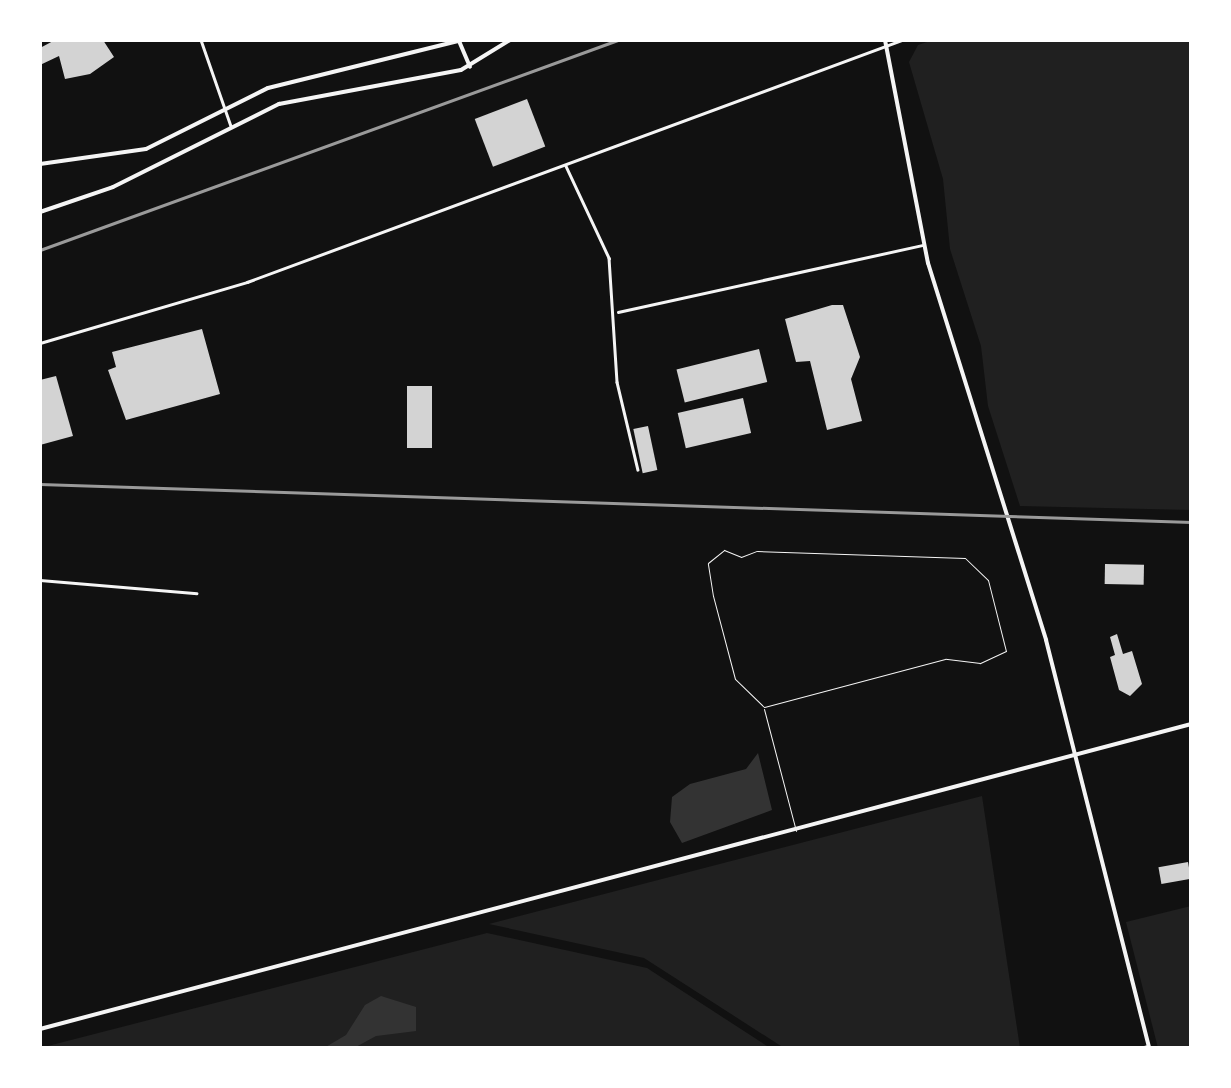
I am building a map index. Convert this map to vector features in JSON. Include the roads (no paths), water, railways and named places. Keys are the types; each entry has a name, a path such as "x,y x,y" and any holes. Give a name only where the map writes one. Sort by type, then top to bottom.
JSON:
{"street":[{"path":"201,40 231,126"},
{"path":"40,164 146,149 290,80 460,40 470,67"},
{"path":"40,212 112,187 231,126 302,98 470,67 510,40"},
{"path":"40,344 247,282 566,166 885,43 902,40"},
{"path":"885,43 924,245 1077,755 1148,1046"},
{"path":"566,166 609,258 616,312 617,382 638,470"},
{"path":"616,312 924,245"},
{"path":"40,580 196,593"},
{"path":"40,1029 1191,724"}],"lane":[{"path":"764,708 945,659 980,663 1006,651 988,580 965,558 758,552 741,558 729,550 712,556 708,572 714,582 735,679 764,708 796,831"},
{"path":"1136,1048 1148,1046"}],"railway":[{"path":"40,250 618,40"},
{"path":"40,484 1191,522"}]}
